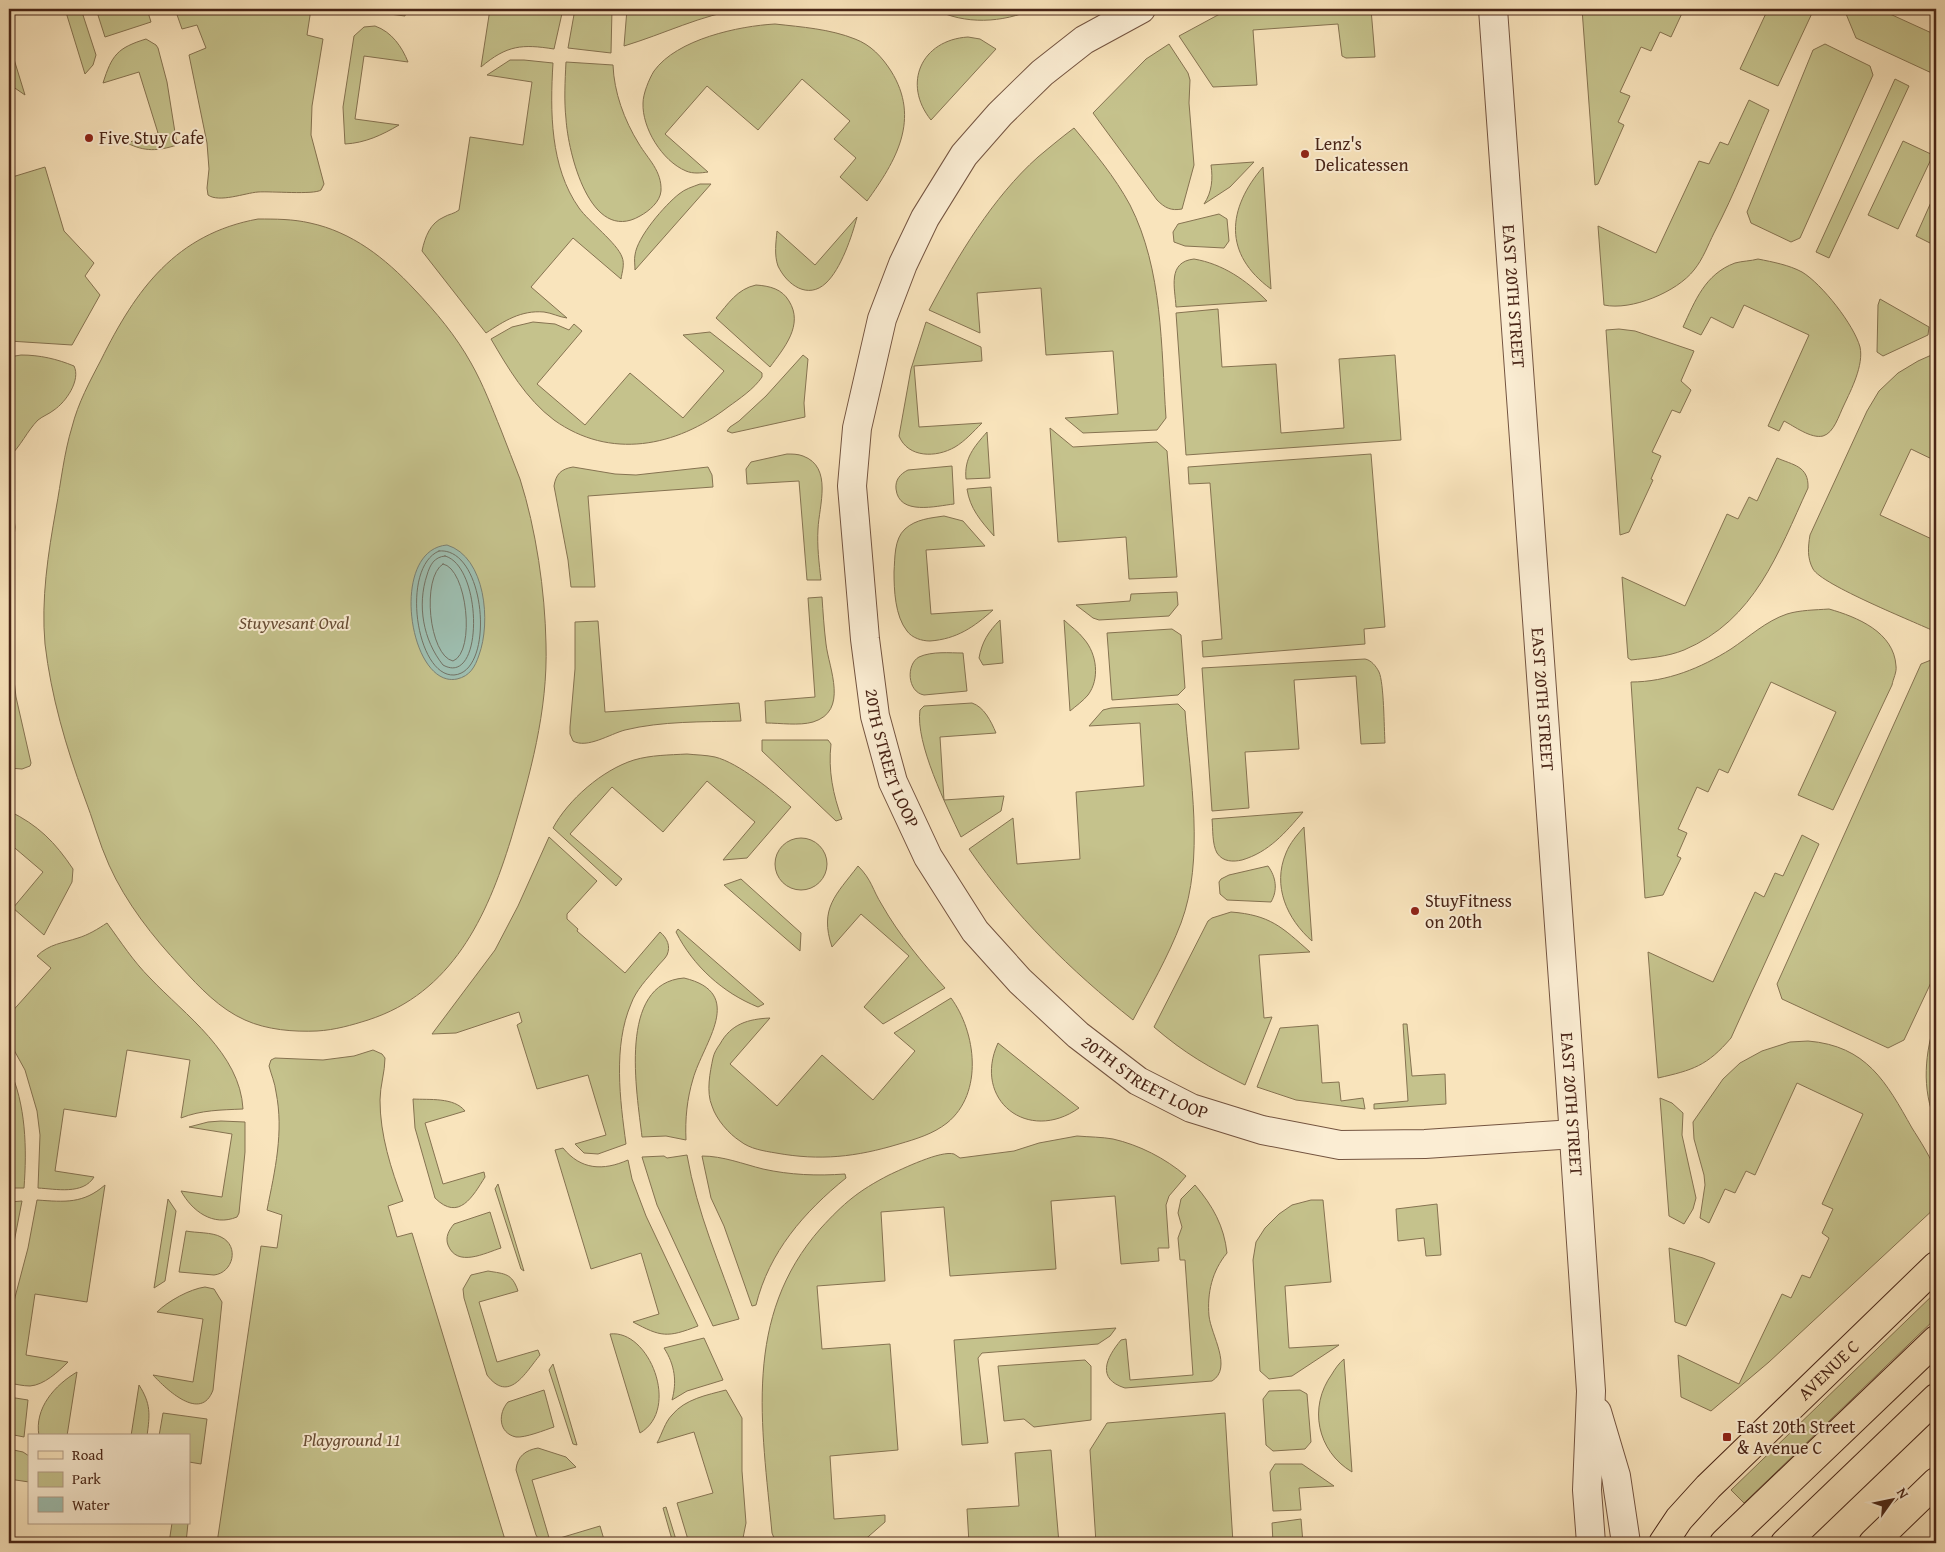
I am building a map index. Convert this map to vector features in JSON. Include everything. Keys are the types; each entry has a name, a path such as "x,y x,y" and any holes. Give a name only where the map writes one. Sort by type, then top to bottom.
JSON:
{"main road":[{"name":"AVENUE C","path":"1663,1543 1679,1519 1708,1487 1936,1266"},
{"path":"1724,1543 1936,1340"},
{"path":"1785,1543 1936,1398"},
{"path":"1873,1543 1936,1482"}],"street":[{"name":"20TH STREET LOOP","path":"1141,9 1084,40 1042,73 1000,114 964,155 925,218 903,264 882,319 857,428 852,486 865,639 875,716 893,782 928,857 975,931 1020,981 1071,1028 1138,1081 1191,1108 1262,1130 1340,1145 1425,1144 1574,1134"},
{"name":"EAST 20TH STREET","path":"1493,9 1591,1392 1586,1490 1591,1543"},
{"name":"EAST 20TH STREET","path":"1591,1392 1616,1476 1626,1543"}],"green space":[{"path":"65,9 81,9 96,55 93,65 85,74"},
{"path":"96,9 147,9 151,22 105,37"},
{"path":"175,9 311,9 307,35 323,39 312,106 311,135 324,184 321,190 301,193 258,192 225,198 208,195 207,143 189,55 206,48 197,25 182,29"},
{"path":"369,9 406,9 405,16 374,12"},
{"path":"490,9 563,9 554,49 515,48 499,54 481,67"},
{"path":"575,9 612,9 611,53 568,48"},
{"path":"627,9 742,9 697,20 624,46"},
{"path":"833,9 880,9 862,13 851,13"},
{"path":"934,9 1034,9 1009,17 971,20 958,18"},
{"path":"1229,9 1371,9 1375,57 1346,58 1342,56 1338,24 1253,30 1257,85 1213,87 1179,36"},
{"path":"1582,9 1684,9 1671,37 1660,32 1651,51 1641,47 1620,92 1630,96 1618,122 1624,125 1598,184 1595,185"},
{"path":"1768,9 1814,9 1778,86 1740,69"},
{"path":"1844,9 1879,9 1936,35 1936,75 1856,38"},
{"path":"775,24 806,27 855,39 876,52 891,71 900,89 904,106 904,123 895,155 878,186 867,201 840,177 856,158 834,139 850,121 802,79 758,130 707,86 665,134 708,172 691,173 686,171 669,160 655,143 646,123 643,103 652,74 664,60 678,50 710,36 727,31"},
{"path":"375,26 386,32 396,41 408,62 364,56 355,119 399,125 373,138 345,144 343,107 354,36 364,27"},
{"path":"968,37 980,39 996,49 931,120 922,106 918,92 921,66 928,55 938,46 952,40"},
{"path":"146,39 158,48 167,82 177,145 158,149 140,148 127,143 158,133 139,72 103,83 109,66 117,54 122,49"},
{"path":"9,43 25,95 9,84"},
{"path":"1169,44 1188,73 1190,80 1189,103 1194,165 1182,209 1178,210 1168,208 1157,200 1093,113 1146,59"},
{"path":"1825,44 1870,66 1873,75 1800,238 1791,242 1751,223 1747,212 1813,50"},
{"path":"510,60 553,63 552,119 557,157 562,175 569,192 579,208 615,245 622,257 623,265 621,279 573,238 531,287 567,318 544,312 528,313 506,321 486,333 422,251 427,236 435,223 459,210 470,137 523,145 532,82 487,75"},
{"path":"566,62 613,65 615,85 624,116 657,171 661,184 660,195 656,202 640,216 623,222 608,218 595,207 585,191 571,152 568,134 565,105"},
{"path":"1895,79 1909,86 1829,258 1816,252"},
{"path":"1749,100 1769,110 1729,203 1697,266 1677,286 1653,298 1627,305 1604,305 1598,226 1656,253 1699,161 1709,164 1720,142 1728,145"},
{"path":"1074,128 1104,165 1130,205 1141,230 1149,256 1155,282 1161,337 1166,418 1157,430 1083,433 1065,418 1118,414 1113,351 1046,355 1041,288 977,293 980,333 929,310 964,249 1006,190 1038,157"},
{"path":"1903,141 1933,155 1898,229 1868,215"},
{"path":"1254,162 1230,187 1204,204 1209,195 1211,185 1211,165"},
{"path":"45,167 64,231 94,263 85,276 100,295 72,345 9,341 9,178"},
{"path":"1263,167 1271,289 1255,275 1244,261 1238,246 1236,231 1237,215 1242,199"},
{"path":"700,184 711,184 635,270 637,248 652,222 679,194 686,189"},
{"path":"1936,191 1936,246 1916,236"},
{"path":"1219,214 1227,219 1229,241 1224,248 1185,246 1174,242 1173,232 1178,224"},
{"path":"857,217 841,261 826,283 819,288 805,290 792,284 782,273 776,257 777,231 815,265"},
{"name":"Stuyvesant Oval","path":"258,219 291,220 310,223 325,227 354,240 379,257 403,278 430,306 452,334 479,379 520,479 531,518 539,560 544,603 546,669 541,718 531,767 501,868 477,923 462,949 444,971 422,991 397,1008 368,1020 317,1031 290,1031 262,1026 245,1020 227,1010 196,983 160,944 141,919 123,893 109,865 77,778 55,702 45,644 44,610 48,560 69,437 78,409 114,334 144,288 162,268 182,251 204,237 229,226"},
{"path":"1194,259 1205,261 1234,274 1267,301 1176,307 1174,277 1176,270 1185,261"},
{"path":"1758,259 1792,267 1810,278 1828,295 1857,338 1861,354 1859,369 1836,423 1823,436 1813,436 1784,421 1779,431 1768,426 1809,335 1744,305 1733,328 1711,317 1701,335 1683,327 1702,289 1716,274 1735,263"},
{"path":"756,285 771,287 779,291 789,301 793,310 794,319 790,336 770,367 716,318 738,294"},
{"path":"1880,299 1929,327 1928,335 1883,356 1877,352 1878,305"},
{"path":"1218,309 1222,367 1276,364 1281,433 1344,428 1339,359 1395,355 1401,440 1186,455 1176,313"},
{"path":"533,322 555,324 569,330 574,324 582,331 537,384 585,425 630,373 683,418 724,371 683,335 710,332 762,373 762,377 751,390 737,401 708,421 687,432 642,444 620,444 598,440 575,433 544,412 518,382 491,339 512,327"},
{"path":"926,322 981,347 982,361 914,366 919,427 982,423 955,447 948,451 931,454 923,454 909,449 899,436 911,369"},
{"path":"1606,330 1635,331 1694,351 1681,381 1691,390 1680,413 1672,410 1652,452 1661,456 1651,479 1653,480 1629,532 1620,535"},
{"path":"1936,353 1936,461 1911,449 1880,515 1936,541 1936,632 1850,593 1820,576 1811,565 1808,548 1810,535 1867,411 1879,391 1898,373"},
{"path":"21,355 48,358 74,366 76,378 63,402 38,420 9,457 9,425 12,420 9,417 9,357"},
{"path":"803,355 808,359 804,403 805,417 732,433 727,431 766,396"},
{"path":"1050,428 1073,447 1157,442 1167,451 1177,577 1129,579 1126,537 1058,542"},
{"path":"987,432 990,478 966,479 968,459"},
{"path":"787,454 801,455 812,461 818,469 821,478 822,499 818,554 821,580 807,580 799,481 747,484 746,469 751,462"},
{"path":"1371,454 1385,627 1364,629 1365,644 1203,657 1202,641 1222,639 1210,483 1189,484 1188,467"},
{"path":"1777,458 1799,467 1806,475 1808,488 1774,560 1747,603 1729,621 1708,637 1684,650 1658,657 1631,660 1628,658 1622,577 1685,606 1727,514 1738,519 1749,497 1757,501"},
{"path":"952,466 954,504 929,507 911,506 904,503 899,497 896,483 900,475 908,470"},
{"path":"573,467 615,474 636,475 708,467 712,475 713,487 588,496 595,587 571,587 568,560 554,486 556,478 560,473 565,469"},
{"path":"991,487 994,536 973,509 967,489"},
{"path":"9,512 14,519 15,527 11,571 11,627 9,627"},
{"path":"944,516 963,521 985,546 926,550 931,614 993,610 972,627 957,635 930,641 914,637 903,625 900,618 894,587 896,549 901,533 909,526 924,520"},
{"path":"1177,592 1178,605 1169,616 1099,620 1093,618 1076,605 1130,601 1131,594"},
{"path":"822,597 826,644 834,688 834,699 831,709 824,717 813,722 796,724 766,723 765,701 815,697 808,598"},
{"path":"1829,609 1851,616 1881,635 1889,644 1894,654 1896,668 1892,685 1833,810 1798,795 1836,712 1771,682 1728,773 1719,769 1708,792 1697,787 1678,829 1687,833 1677,856 1681,858 1663,895 1645,898 1631,682 1658,680 1696,668 1720,656 1765,625 1787,614"},
{"path":"1000,620 1003,663 983,665 979,658 982,647 989,633"},
{"path":"1064,620 1080,634 1088,645 1092,652 1095,667 1092,689 1070,711"},
{"path":"598,621 605,712 739,703 741,721 682,722 653,725 625,730 592,742 579,743 573,741 570,727 575,669 575,622"},
{"path":"1172,629 1181,635 1185,688 1178,695 1112,700 1107,633"},
{"path":"935,653 963,653 967,691 924,695 914,689 910,678 910,671 912,665 919,657"},
{"path":"1936,658 1936,972 1904,1040 1888,1048 1782,999 1777,984 1921,664"},
{"path":"1365,659 1375,666 1381,678 1385,743 1361,744 1356,676 1294,680 1299,749 1245,752 1249,808 1212,811 1202,668"},
{"path":"9,663 12,663 16,697 31,763 30,766 22,769 9,768"},
{"path":"972,703 984,711 996,733 940,737 944,799 933,775 922,740 920,710 924,706"},
{"path":"1178,704 1185,711 1192,791 1194,845 1192,872 1188,898 1176,936 1133,1020 1087,982 1045,941 1005,897 969,849 1013,818 1017,864 1080,859 1076,792 1144,786 1140,723 1089,726 1103,710 1111,708"},
{"path":"762,740 828,740 831,744 832,782 842,819 836,821 762,751"},
{"path":"687,754 715,757 734,765 755,778 791,807 747,858 723,860 755,822 707,781 663,832 612,787 570,834 622,879 616,886 553,828 567,807 587,787 610,771 640,758"},
{"path":"1004,796 1001,811 961,837 944,800"},
{"path":"9,811 29,822 45,835 73,869 72,882 44,935 13,908 43,872 9,843"},
{"path":"1303,812 1276,841 1252,857 1242,860 1225,860 1219,856 1215,849 1212,819"},
{"path":"1304,827 1312,941 1295,923 1284,901 1281,890 1282,865 1288,849"},
{"path":"1802,835 1819,844 1731,1038 1707,1061 1690,1069 1658,1078 1648,952 1713,982 1755,892 1764,897 1775,873 1783,876"},
{"path":"549,837 597,881 567,914 567,919 578,929 577,931 625,973 660,932 665,937 668,945 666,956 636,994 625,1020 620,1055 620,1091 626,1144 598,1154 584,1153 575,1144 606,1135 588,1075 537,1089 517,1025 522,1022 519,1012 456,1033 432,1034 495,950 518,906"},
{"path":"796,838 806,838 820,845 827,859 827,869 820,883 806,890 796,890 786,886 779,879 775,869 775,859 779,849 786,842"},
{"path":"858,866 872,885 903,938 945,988 883,1024 864,1007 909,956 861,914 832,947 828,934 827,922 832,903"},
{"path":"1268,866 1275,884 1275,893 1271,902 1227,900 1220,894 1219,882 1221,879 1229,875"},
{"path":"741,879 801,933 800,951 724,885"},
{"path":"1231,912 1266,919 1283,929 1310,952 1259,955 1264,1018 1272,1017 1245,1085 1176,1045 1154,1027 1208,921"},
{"path":"107,923 144,972 194,1021 221,1053 232,1070 240,1089 243,1109 204,1112 181,1118 190,1060 127,1050 116,1117 64,1109 55,1171 94,1177 89,1183 76,1189 38,1188 40,1135 37,1111 25,1070 9,1041 9,1015 51,968 37,956 51,946 85,935"},
{"path":"678,929 764,1004 758,1007 745,1001 710,977 683,944 676,932"},
{"path":"684,978 703,985 713,995 717,1007 716,1021 691,1087 687,1109 686,1140 666,1136 642,1137 635,1069 636,1043 640,1019 648,999 663,984"},
{"path":"951,998 960,1012 966,1028 972,1062 971,1079 967,1096 959,1110 942,1127 930,1133 912,1140 853,1155 808,1157 762,1150 744,1144 727,1130 714,1111 710,1100 709,1088 713,1056 724,1037 735,1027 747,1021 770,1018 730,1064 777,1106 822,1055 873,1100 915,1051 894,1033"},
{"path":"1936,1018 1936,1123 1928,1097 1926,1070 1929,1044"},
{"path":"1403,1024 1407,1024 1412,1076 1445,1074 1446,1104 1374,1109 1374,1104 1408,1101"},
{"path":"1318,1025 1322,1083 1339,1082 1341,1101 1363,1098 1365,1109 1296,1100 1257,1087 1280,1028"},
{"path":"1808,1041 1828,1044 1845,1050 1872,1069 1883,1082 1926,1150 1934,1167 1937,1180 1936,1207 1769,1362 1711,1411 1681,1397 1678,1355 1739,1384 1782,1294 1791,1298 1802,1275 1810,1278 1829,1238 1822,1233 1833,1209 1822,1204 1863,1114 1797,1083 1755,1175 1746,1171 1735,1193 1725,1189 1709,1223 1700,1218 1705,1185 1694,1139 1693,1122 1723,1079 1740,1063 1762,1051 1790,1042"},
{"path":"998,1043 1079,1108 1060,1118 1041,1121 1024,1118 1010,1110 999,1098 993,1082 992,1064"},
{"name":"Playground 11","path":"373,1050 382,1054 385,1058 380,1095 380,1113 390,1164 403,1201 388,1206 397,1237 412,1233 506,1543 217,1543 261,1246 277,1248 282,1215 267,1210 279,1136 278,1107 269,1066 271,1060 275,1058 323,1060 354,1056"},
{"path":"9,1068 19,1096 24,1127 24,1188 9,1188"},
{"path":"1660,1098 1672,1103 1683,1113 1682,1135 1696,1198 1693,1209 1684,1224 1669,1216"},
{"path":"413,1099 448,1101 465,1111 425,1123 443,1184 484,1172 485,1177 476,1192 464,1204 458,1207 451,1208 435,1198 415,1128"},
{"path":"221,1121 245,1122 245,1152 239,1213 237,1217 228,1220 212,1218 197,1211 181,1191 222,1197 232,1134 189,1127"},
{"path":"1077,1136 1113,1139 1132,1145 1161,1158 1186,1176 1169,1196 1166,1205 1169,1248 1158,1248 1159,1261 1121,1264 1115,1196 1051,1201 1056,1269 950,1276 944,1207 881,1212 885,1281 817,1286 822,1349 890,1344 898,1450 830,1456 834,1519 885,1515 885,1522 861,1543 776,1543 772,1533 762,1413 763,1373 768,1335 779,1298 796,1262 821,1228 844,1204 860,1192 889,1175 921,1161 948,1154 954,1154 960,1158 1014,1151 1039,1143"},
{"path":"563,1148 577,1161 593,1166 610,1166 628,1160 632,1179 646,1216 698,1326 679,1333 664,1334 651,1331 633,1322 659,1314 641,1253 591,1269 555,1150"},
{"path":"687,1155 703,1218 739,1319 713,1326 657,1205 642,1157 664,1156 667,1158"},
{"path":"702,1156 725,1159 783,1173 845,1174 846,1178 802,1219 779,1250 762,1286 756,1305 752,1306 724,1226 711,1198"},
{"path":"498,1184 524,1271 521,1269 495,1189"},
{"path":"105,1185 87,1302 35,1294 26,1355 68,1362 50,1377 35,1385 27,1386 9,1383 9,1320 28,1248 37,1200 65,1201 81,1199"},
{"path":"1195,1185 1217,1217 1226,1243 1227,1253 1214,1275 1209,1299 1209,1316 1219,1351 1221,1368 1218,1375 1212,1381 1125,1388 1110,1379 1106,1367 1111,1354 1121,1340 1126,1339 1130,1380 1193,1375 1185,1260 1180,1260 1178,1238 1182,1227 1178,1213 1181,1199"},
{"path":"168,1199 176,1211 165,1281 154,1288"},
{"path":"1311,1200 1323,1200 1331,1282 1285,1286 1289,1348 1339,1345 1292,1376 1269,1379 1260,1371 1253,1260 1256,1242 1265,1228 1279,1214 1292,1205"},
{"path":"22,1201 9,1268 9,1202"},
{"path":"1437,1204 1441,1255 1426,1256 1424,1238 1398,1241 1396,1209"},
{"path":"490,1212 501,1248 472,1257 458,1256 452,1252 448,1245 447,1236 454,1224"},
{"path":"186,1231 213,1234 227,1241 231,1246 232,1259 226,1269 214,1275 179,1272"},
{"path":"1669,1248 1715,1263 1686,1326 1675,1322"},
{"path":"488,1271 507,1275 516,1285 518,1291 479,1302 497,1362 538,1350 540,1355 516,1383 509,1386 502,1387 487,1375 464,1298 463,1289 471,1275"},
{"path":"205,1287 214,1289 222,1302 213,1390 208,1399 200,1404 183,1400 166,1388 153,1375 193,1382 203,1319 157,1312 180,1296"},
{"path":"1936,1292 1936,1318 1744,1503 1731,1490"},
{"path":"1116,1328 1110,1336 1098,1344 982,1353 978,1358 988,1443 962,1445 954,1340"},
{"path":"610,1334 624,1336 637,1344 647,1357 655,1373 659,1390 658,1407 652,1422 640,1433"},
{"path":"704,1338 723,1380 687,1391 672,1400 674,1387 673,1367 664,1348"},
{"path":"1344,1359 1352,1472 1340,1463 1324,1440 1320,1428 1319,1414 1320,1400 1325,1387 1340,1362"},
{"path":"1085,1360 1091,1366 1091,1420 1034,1427 1024,1419 1004,1421 998,1366"},
{"path":"553,1364 577,1445 573,1444 549,1370"},
{"path":"77,1372 67,1434 39,1434 38,1426 43,1407 54,1391"},
{"path":"139,1385 149,1409 147,1434 131,1434"},
{"path":"544,1390 554,1427 520,1437 510,1435 503,1427 501,1417 508,1402"},
{"path":"726,1390 742,1418 742,1471 746,1523 742,1543 689,1543 677,1503 713,1493 694,1432 657,1443 667,1421 683,1405 697,1398"},
{"path":"1300,1390 1307,1394 1311,1442 1305,1449 1273,1451 1266,1445 1263,1399 1269,1391"},
{"path":"9,1397 28,1400 24,1437 9,1434"},
{"path":"163,1413 207,1419 201,1464 190,1462 190,1434 159,1434"},
{"path":"1225,1413 1233,1543 1096,1543 1090,1450 1107,1423"},
{"path":"538,1448 566,1457 576,1467 532,1480 550,1541 600,1526 605,1543 541,1543 536,1535 516,1470 518,1461 523,1454"},
{"path":"9,1449 23,1452 28,1455 28,1482 9,1479"},
{"path":"1051,1450 1059,1543 969,1543 967,1509 1019,1506 1015,1453"},
{"path":"1275,1464 1302,1464 1334,1486 1299,1488 1301,1510 1273,1511 1270,1472"},
{"path":"666,1507 677,1543 673,1543 663,1508"},
{"path":"1301,1519 1303,1543 1273,1543 1272,1523"},
{"path":"172,1524 188,1524 186,1543 169,1543"}],"water":[{"path":"447,545 460,552 470,563 482,592 484,609 485,626 483,642 474,667 462,678 457,679 440,676 427,663 417,642 412,618 412,592 417,569 429,553"}],"place":[{"name":"Five Stuy Cafe","path":"89,138"},
{"name":"Lenz's Delicatessen","path":"1305,154"},
{"name":"StuyFitness on 20th","path":"1415,911"},
{"name":"East 20th Street & Avenue C","path":"1727,1437"}]}
